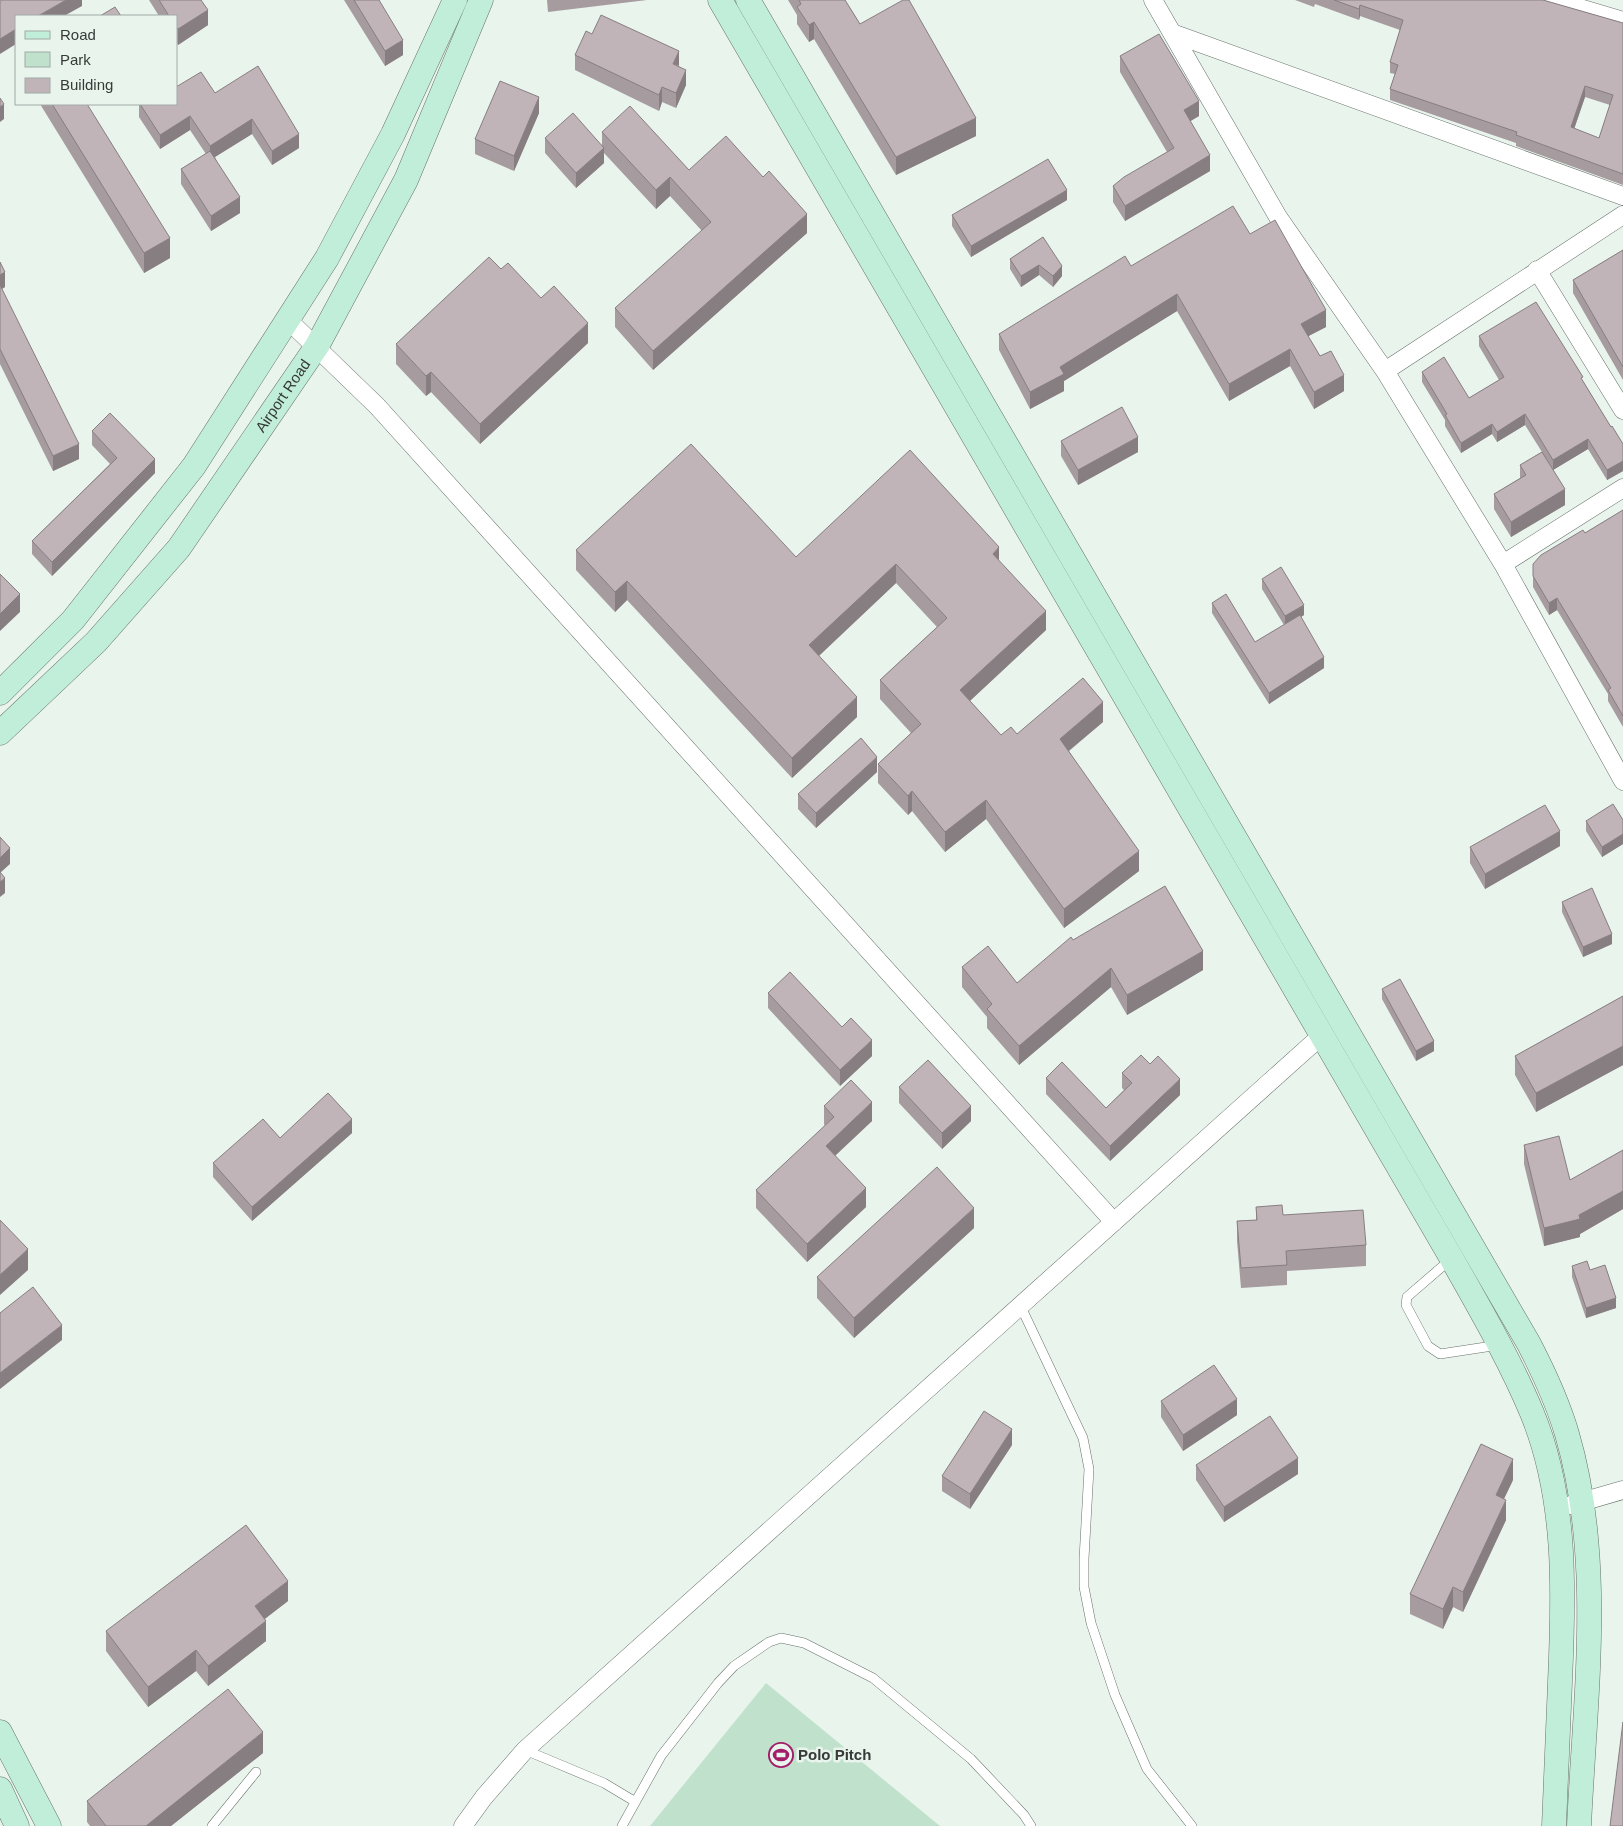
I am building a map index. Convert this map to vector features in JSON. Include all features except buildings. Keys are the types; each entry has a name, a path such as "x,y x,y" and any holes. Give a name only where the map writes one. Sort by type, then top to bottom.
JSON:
{"main road":[{"path":"0,693 73,620 194,466 327,258 393,134 455,0"},
{"name":"Airport Road","path":"0,733 96,642 179,548 317,346 406,180 481,0"},
{"path":"720,0 1452,1259 1499,1346 1532,1414 1548,1461 1563,1566 1563,1621 1554,1826"},
{"path":"748,0 1529,1344 1550,1386 1567,1434 1580,1502 1588,1580 1588,1626 1579,1826"},
{"path":"73,620 96,642"},
{"path":"0,1732 49,1826"},
{"path":"0,1789 18,1826"}],"street":[{"path":"1152,0 1278,217 1385,370 1503,564 1623,781"},
{"path":"1553,0 1623,21"},
{"path":"1172,33 1623,196"},
{"path":"1385,370 1623,215"},
{"path":"1537,270 1623,410"},
{"path":"288,320 377,406 1114,1222"},
{"path":"1503,564 1623,488"},
{"path":"463,1826 484,1797 525,1750 1321,1036"},
{"path":"1556,1509 1623,1490"}],"lane":[{"path":"1452,1259 1410,1292 1406,1305 1428,1346 1440,1354 1499,1346"},
{"path":"1021,1307 1083,1438 1089,1469 1084,1588 1091,1623 1115,1695 1146,1769 1192,1826"},
{"path":"622,1826 634,1801 661,1756 718,1683 734,1666 762,1646 781,1638 804,1643 873,1678 971,1758 1024,1815 1031,1826"},
{"path":"525,1750 604,1783 634,1801"},
{"path":"212,1826 256,1772"}],"green space":[{"name":"Polo Pitch","path":"766,1683 940,1826 650,1826"}],"place":[{"name":"Polo Pitch","path":"781,1755"}]}
